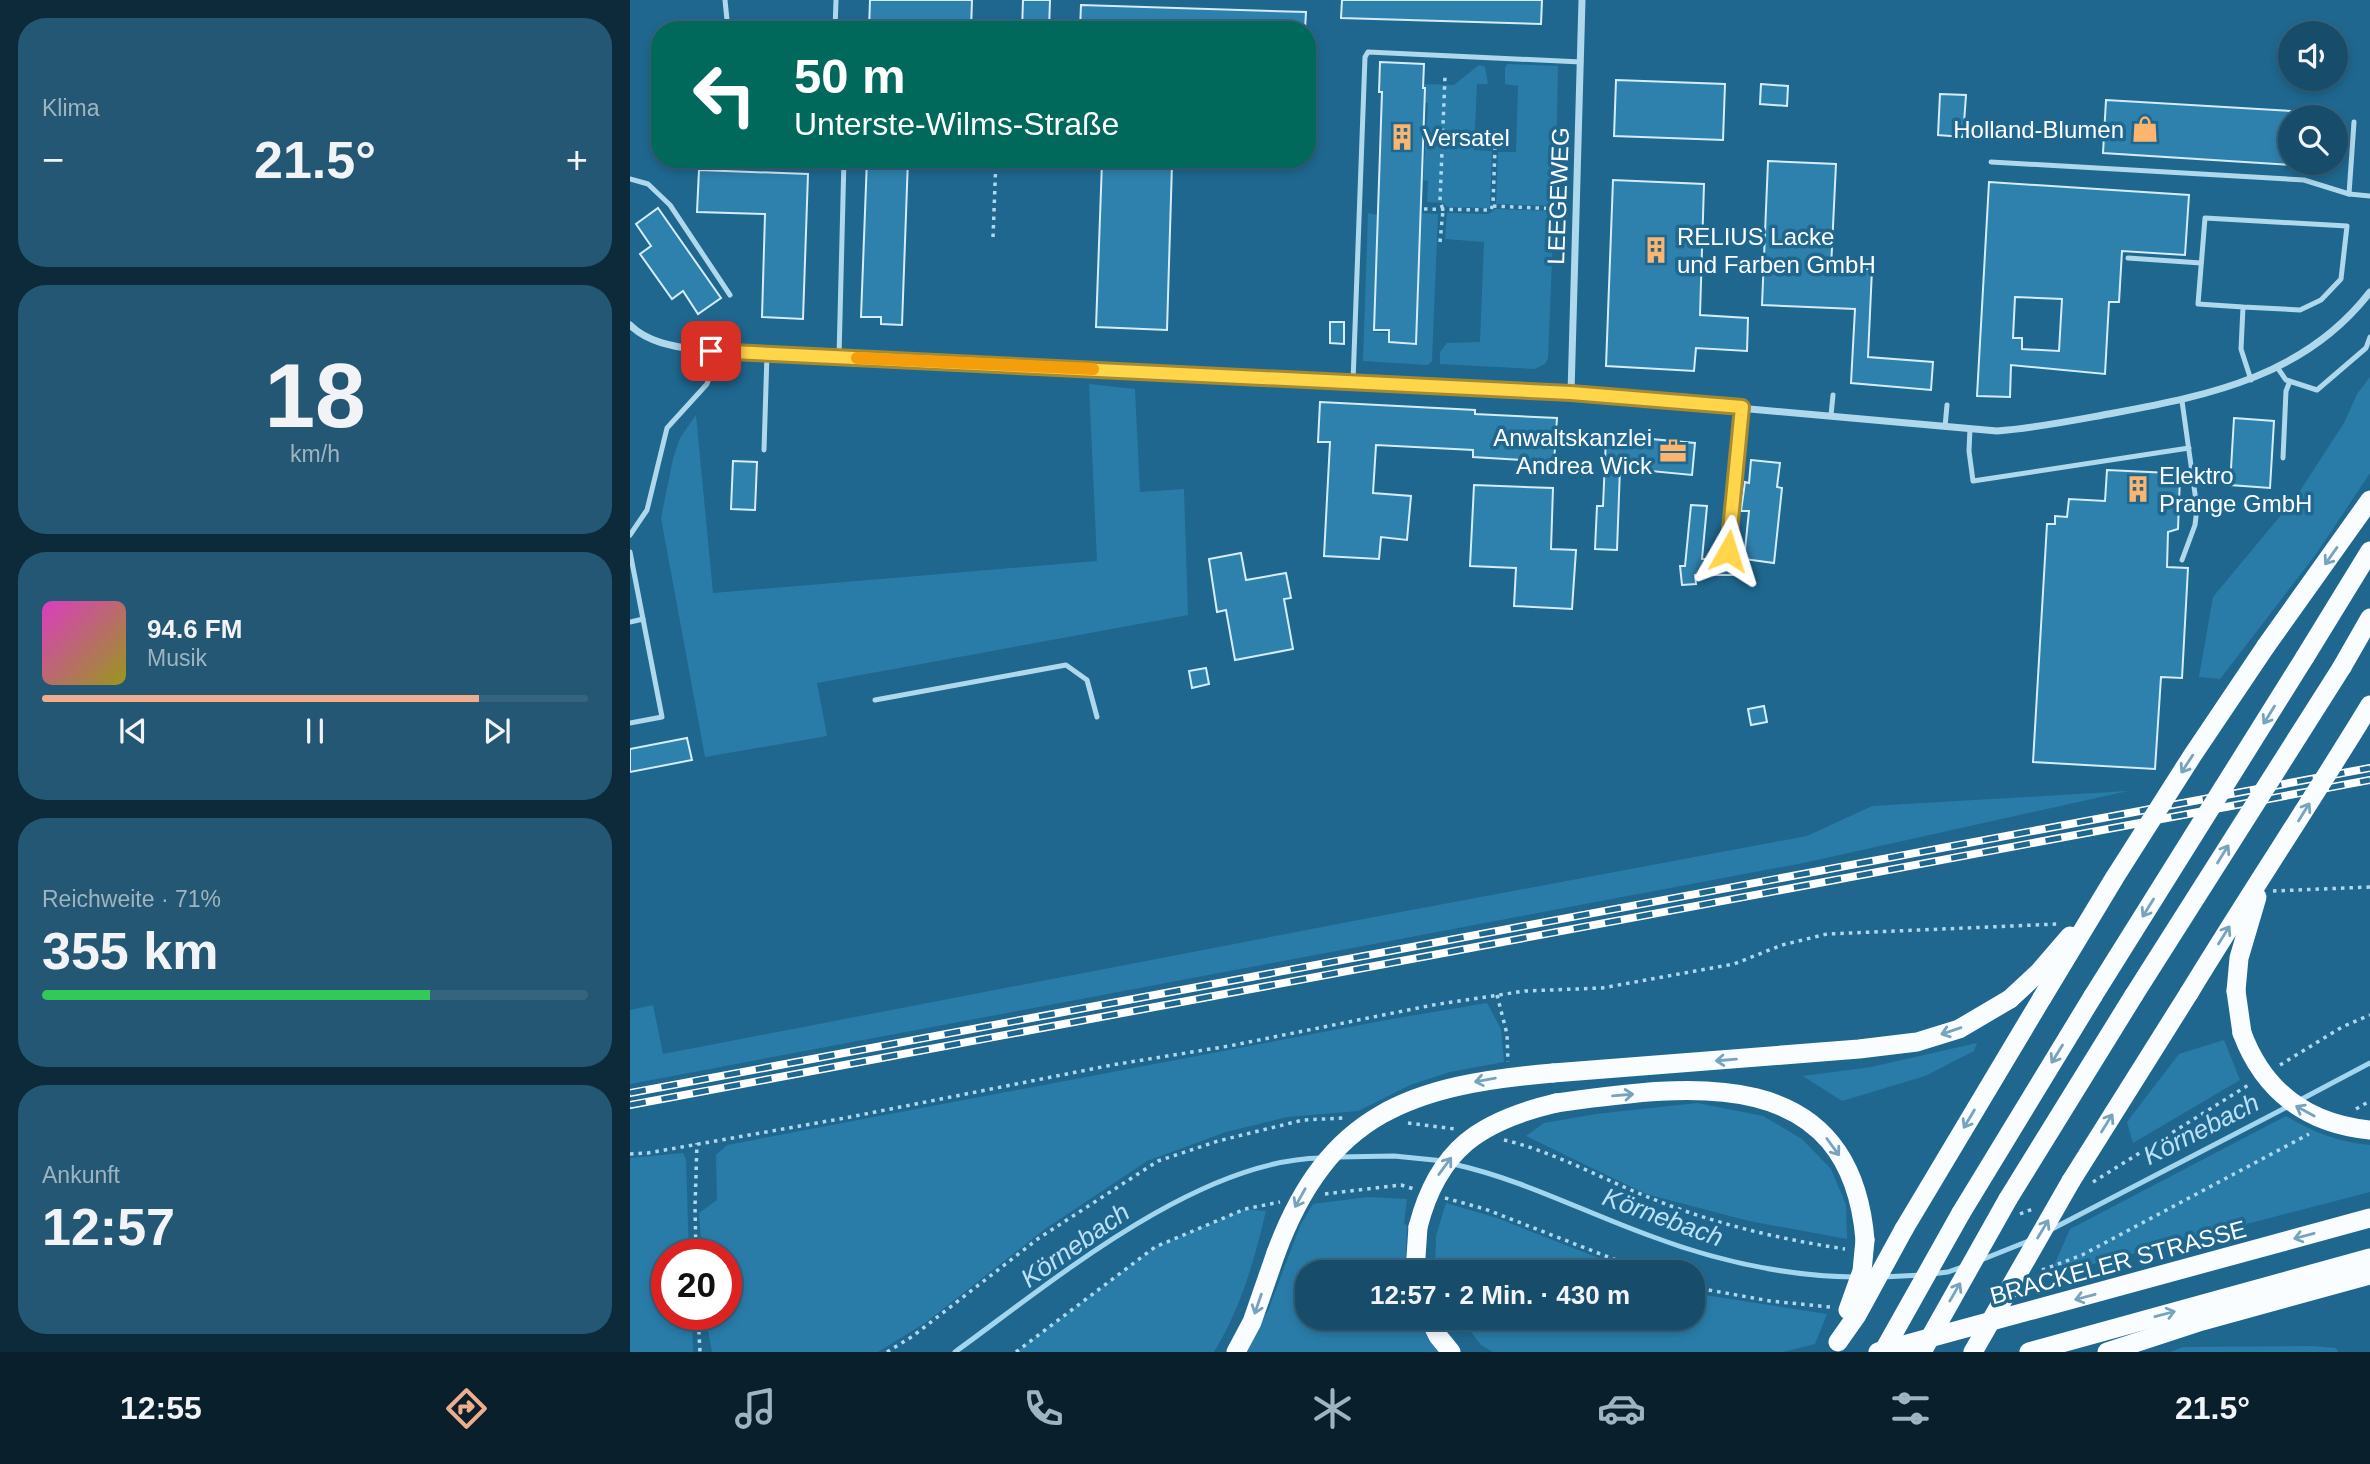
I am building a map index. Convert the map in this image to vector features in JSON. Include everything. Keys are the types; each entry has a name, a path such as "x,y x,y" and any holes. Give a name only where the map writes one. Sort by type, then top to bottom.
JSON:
{"highway":[{"path":"1835,1347 1857,1315 1904,1229 2115,877 2266,646 2370,500"},
{"path":"1881,1352 1961,1213 2093,996 2370,551"},
{"path":"1922,1352 2013,1207 2134,995 2342,667 2370,618"},
{"path":"1973,1352 2078,1183 2234,919 2268,870 2370,705"},
{"path":"2268,870 2245,932 2239,958 2236,991 2242,1033 2257,1067 2290,1102 2332,1123 2370,1130"},
{"path":"1236,1352 1252,1322 1294,1208 1309,1182 1324,1161 1348,1137 1398,1105 1464,1084 1553,1073 1859,1049 1917,1042 1959,1029 2010,999 2039,972 2115,877"},
{"path":"1416,1260 1418,1227 1425,1199 1432,1187 1450,1158 1464,1144 1498,1121 1556,1103 1697,1089 1740,1093 1788,1108 1812,1124 1830,1142 1855,1187 1863,1215 1865,1240 1862,1271 1835,1347"},
{"name":"BRACKELER STRASSE","path":"1881,1352 2370,1218"},
{"path":"2029,1352 2370,1258"},
{"path":"2107,1352 2202,1321 2370,1275"},
{"path":"1437,1330 1451,1352"}],"street":[{"name":"LEEGEWEG","path":"1571,393 1582,0"},
{"path":"630,325 652,340 676,347 711,351 1571,393 1997,431 2031,428 2182,401 2230,388 2277,368 2326,336 2370,292"}],"lane":[{"path":"725,0 727,21"},
{"path":"835,21 836,0"},
{"path":"1353,382 1365,71 1368,52 1581,62"},
{"path":"2349,194 2354,122"},
{"path":"1991,162 2304,180 2349,194 2370,196"},
{"path":"839,357 844,168"},
{"path":"630,179 648,184 670,205 730,295"},
{"path":"2205,218 2347,226 2341,279 2321,300 2300,310 2244,307 2198,304 2205,218"},
{"path":"2128,258 2202,263"},
{"path":"2363,301 2370,308"},
{"path":"2244,307 2241,349 2250,380"},
{"path":"2277,368 2286,380 2317,390 2366,348 2370,337"},
{"path":"630,535 647,510 667,428 707,384 712,369 711,351"},
{"path":"764,450 767,354"},
{"path":"2283,458 2290,381"},
{"path":"1831,415 1833,395"},
{"path":"2182,401 2196,509 2195,525 2182,560"},
{"path":"1945,426 1947,405"},
{"path":"1728,551 1742,407"},
{"path":"1970,429 1969,451 1973,481 2189,448"},
{"path":"630,552 662,717 630,723"},
{"path":"630,622 643,620"},
{"path":"875,700 1066,665 1087,680 1097,717"}],"path":[{"path":"1440,242 1445,76"},
{"path":"1493,206 1495,148"},
{"path":"993,237 996,168"},
{"path":"1424,209 1487,211 1493,206 1558,209"},
{"path":"2270,892 2370,887"},
{"path":"630,1154 925,1103 1433,1005 1525,992 1602,988 1734,964 1782,945 1828,933 2069,922"},
{"path":"2272,1071 2342,1027 2370,1015"},
{"path":"2078,1183 2260,1078"},
{"path":"887,1352 913,1336 1039,1238 1158,1161 1218,1141 1303,1120 1356,1118"},
{"path":"1408,1123 1460,1130"},
{"path":"1497,1138 1723,1225 1846,1249"},
{"path":"696,1239 697,1143"},
{"path":"1313,1196 1401,1185 1425,1192"},
{"path":"1437,1195 1485,1209 1616,1260"},
{"path":"1016,1352 1155,1247 1245,1209 1286,1201"},
{"path":"2013,1207 2040,1205"},
{"path":"699,1330 700,1352"}],"shaded area":[{"path":"1507,64 1558,66 1555,206 1496,204 1498,152 1516,152 1518,86 1505,84"},
{"path":"1479,65 1485,67 1488,84 1477,84 1474,150 1492,151 1490,206 1447,207 1443,203 1427,202 1428,181 1423,180 1428,103 1425,103 1424,84 1454,85"},
{"path":"1496,209 1554,211 1548,358 1545,364 1535,369 1440,364 1440,352 1447,343 1480,342 1484,242 1445,239 1447,213 1488,214"},
{"path":"1368,213 1377,215 1374,332 1388,333 1388,343 1416,345 1422,213 1438,214 1432,361 1428,365 1363,361"},
{"path":"2370,377 2370,473 2316,554 2220,679 2199,677 2213,597 2296,497 2344,423 2357,394"},
{"path":"1089,384 1135,389 1140,492 1184,489 1188,615 817,683 827,736 705,757 661,518 680,438 696,415 713,593 1097,561"},
{"path":"2128,791 1808,862 630,1084 630,1010 653,1005 663,1054 1807,836 1872,806"},
{"path":"1487,1003 1501,1029 1504,1062 1450,1072 1410,1085 1358,1111 1287,1117 1226,1132 1147,1161 1045,1229 925,1323 878,1352 712,1352 708,1330 742,1330 742,1239 701,1239 699,1213 717,1200 716,1155 727,1145"},
{"path":"2224,1040 2240,1080 2133,1143 2127,1122 2179,1054"},
{"path":"1977,1043 1974,1051 1925,1076 1842,1101 1803,1076 1871,1067"},
{"path":"1697,1103 1763,1116 1802,1139 1831,1169 1846,1205 1847,1239 1749,1221 1646,1194 1526,1136 1544,1123 1596,1114"},
{"path":"2286,1116 2326,1135 2370,1145 2370,1192 2085,1266 2054,1266 2070,1229"},
{"path":"683,1153 686,1160 688,1239 651,1239 651,1330 692,1330 693,1352 630,1352 630,1158"},
{"path":"1368,1197 1407,1199 1404,1224 1407,1225 1406,1260 1295,1260 1295,1330 1423,1330 1438,1352 1247,1352 1269,1308 1300,1226 1313,1204"},
{"path":"1446,1203 1497,1218 1604,1260 1435,1260 1436,1236"},
{"path":"1245,1209 1266,1211 1246,1284 1214,1352 1016,1352 1155,1247"},
{"path":"1705,1295 1827,1314 1815,1344 1783,1352 1493,1352 1481,1345 1469,1330 1705,1330"},
{"path":"2183,1347 2336,1348 2338,1352 2170,1352"}],"building":[{"path":"870,0 972,0 971,21 869,21"},
{"path":"1023,0 1050,0 1049,21 1022,21"},
{"path":"1342,0 1542,0 1541,24 1341,18"},
{"path":"1081,5 1306,12 1306,21 1080,21"},
{"path":"1380,62 1424,64 1416,344 1389,342 1389,330 1374,330 1382,92 1379,92"},
{"path":"1616,80 1725,84 1723,140 1614,136"},
{"path":"1761,84 1788,86 1787,106 1760,104"},
{"path":"1940,94 1966,95 1963,137 1938,135"},
{"path":"2106,100 2278,110 2278,164 2103,153"},
{"path":"1768,161 1836,164 1831,268 1872,269 1868,357 1933,362 1931,390 1851,383 1855,309 1762,305"},
{"path":"867,168 908,168 902,325 881,324 881,317 861,317"},
{"path":"1102,168 1172,168 1167,330 1096,327"},
{"path":"699,170 808,174 803,319 762,317 765,214 697,212"},
{"name":"RELIUS Lacke und Farben GmbH","path":"1613,180 1704,184 1700,315 1748,318 1747,351 1696,348 1694,371 1606,366"},
{"path":"1989,182 2189,195 2185,255 2122,251 2119,302 2109,302 2105,374 2011,365 2010,397 1977,396","holes":["2015,297 2062,299 2059,351 2022,349 2022,338 2013,338"]},
{"path":"658,208 721,298 698,314 683,291 672,299 640,254 651,246 636,224"},
{"path":"1330,322 1344,322 1344,344 1330,343"},
{"path":"1320,402 1475,410 1475,414 1557,418 1554,462 1473,457 1473,450 1376,445 1373,493 1411,496 1407,540 1381,537 1379,559 1324,556 1330,442 1318,442"},
{"path":"2234,418 2274,421 2270,488 2230,485"},
{"path":"1606,438 1695,443 1692,475 1620,468 1617,550 1595,549 1597,506 1603,506"},
{"path":"1751,460 1780,463 1777,487 1782,488 1774,563 1744,559 1749,511 1741,511 1745,482 1749,483"},
{"path":"733,461 757,462 755,510 731,509"},
{"path":"2107,470 2170,473 2170,476 2180,477 2178,529 2168,532 2167,567 2188,568 2182,678 2161,677 2155,769 2033,762 2047,524 2055,524 2055,516 2067,517 2069,499 2105,501"},
{"path":"1474,485 1553,488 1551,549 1576,550 1572,609 1514,606 1516,568 1470,566"},
{"path":"1691,505 1707,506 1702,559 1744,559 1744,575 1695,575 1696,584 1682,585 1680,566 1685,566"},
{"path":"1241,553 1246,580 1286,573 1291,598 1284,599 1293,649 1235,660 1226,610 1217,612 1209,559"},
{"path":"1206,668 1209,684 1192,688 1189,671"},
{"path":"1764,706 1767,722 1751,725 1748,709"},
{"path":"687,738 692,760 630,772 630,749"}],"waterway":[{"name":"Körnebach","path":"2300,1100 2370,1063"},
{"name":"Körnebach","path":"2052,1229 2289,1106"},
{"name":"Körnebach","path":"1338,1157 1394,1156 1444,1161"},
{"name":"Körnebach","path":"955,1352 1081,1260 1128,1229 1177,1202 1225,1179 1274,1164 1321,1158"},
{"name":"Körnebach","path":"1453,1164 1503,1178 1623,1226 1699,1252 1775,1270 1855,1277"},
{"name":"Körnebach","path":"1981,1260 2031,1240"},
{"name":"Körnebach","path":"1931,1274 1962,1267"},
{"name":"Körnebach","path":"1882,1277 1922,1275"}],"railway":[{"path":"630,1093 2370,768"},
{"path":"630,1105 2370,780"}],"slow traffic":[{"path":"857,358 1093,369"}],"place":[{"name":"Holland-Blumen","path":"2145,129"},
{"name":"Versatel","path":"1402,137"},
{"name":"RELIUS Lacke und Farben GmbH","path":"1656,250"},
{"name":"Anwaltskanzlei Andrea Wick","path":"1673,451"},
{"name":"Elektro Prange GmbH","path":"2138,489"}],"route":[{"path":"711,351 1571,393 1742,407 1728,551"}]}
